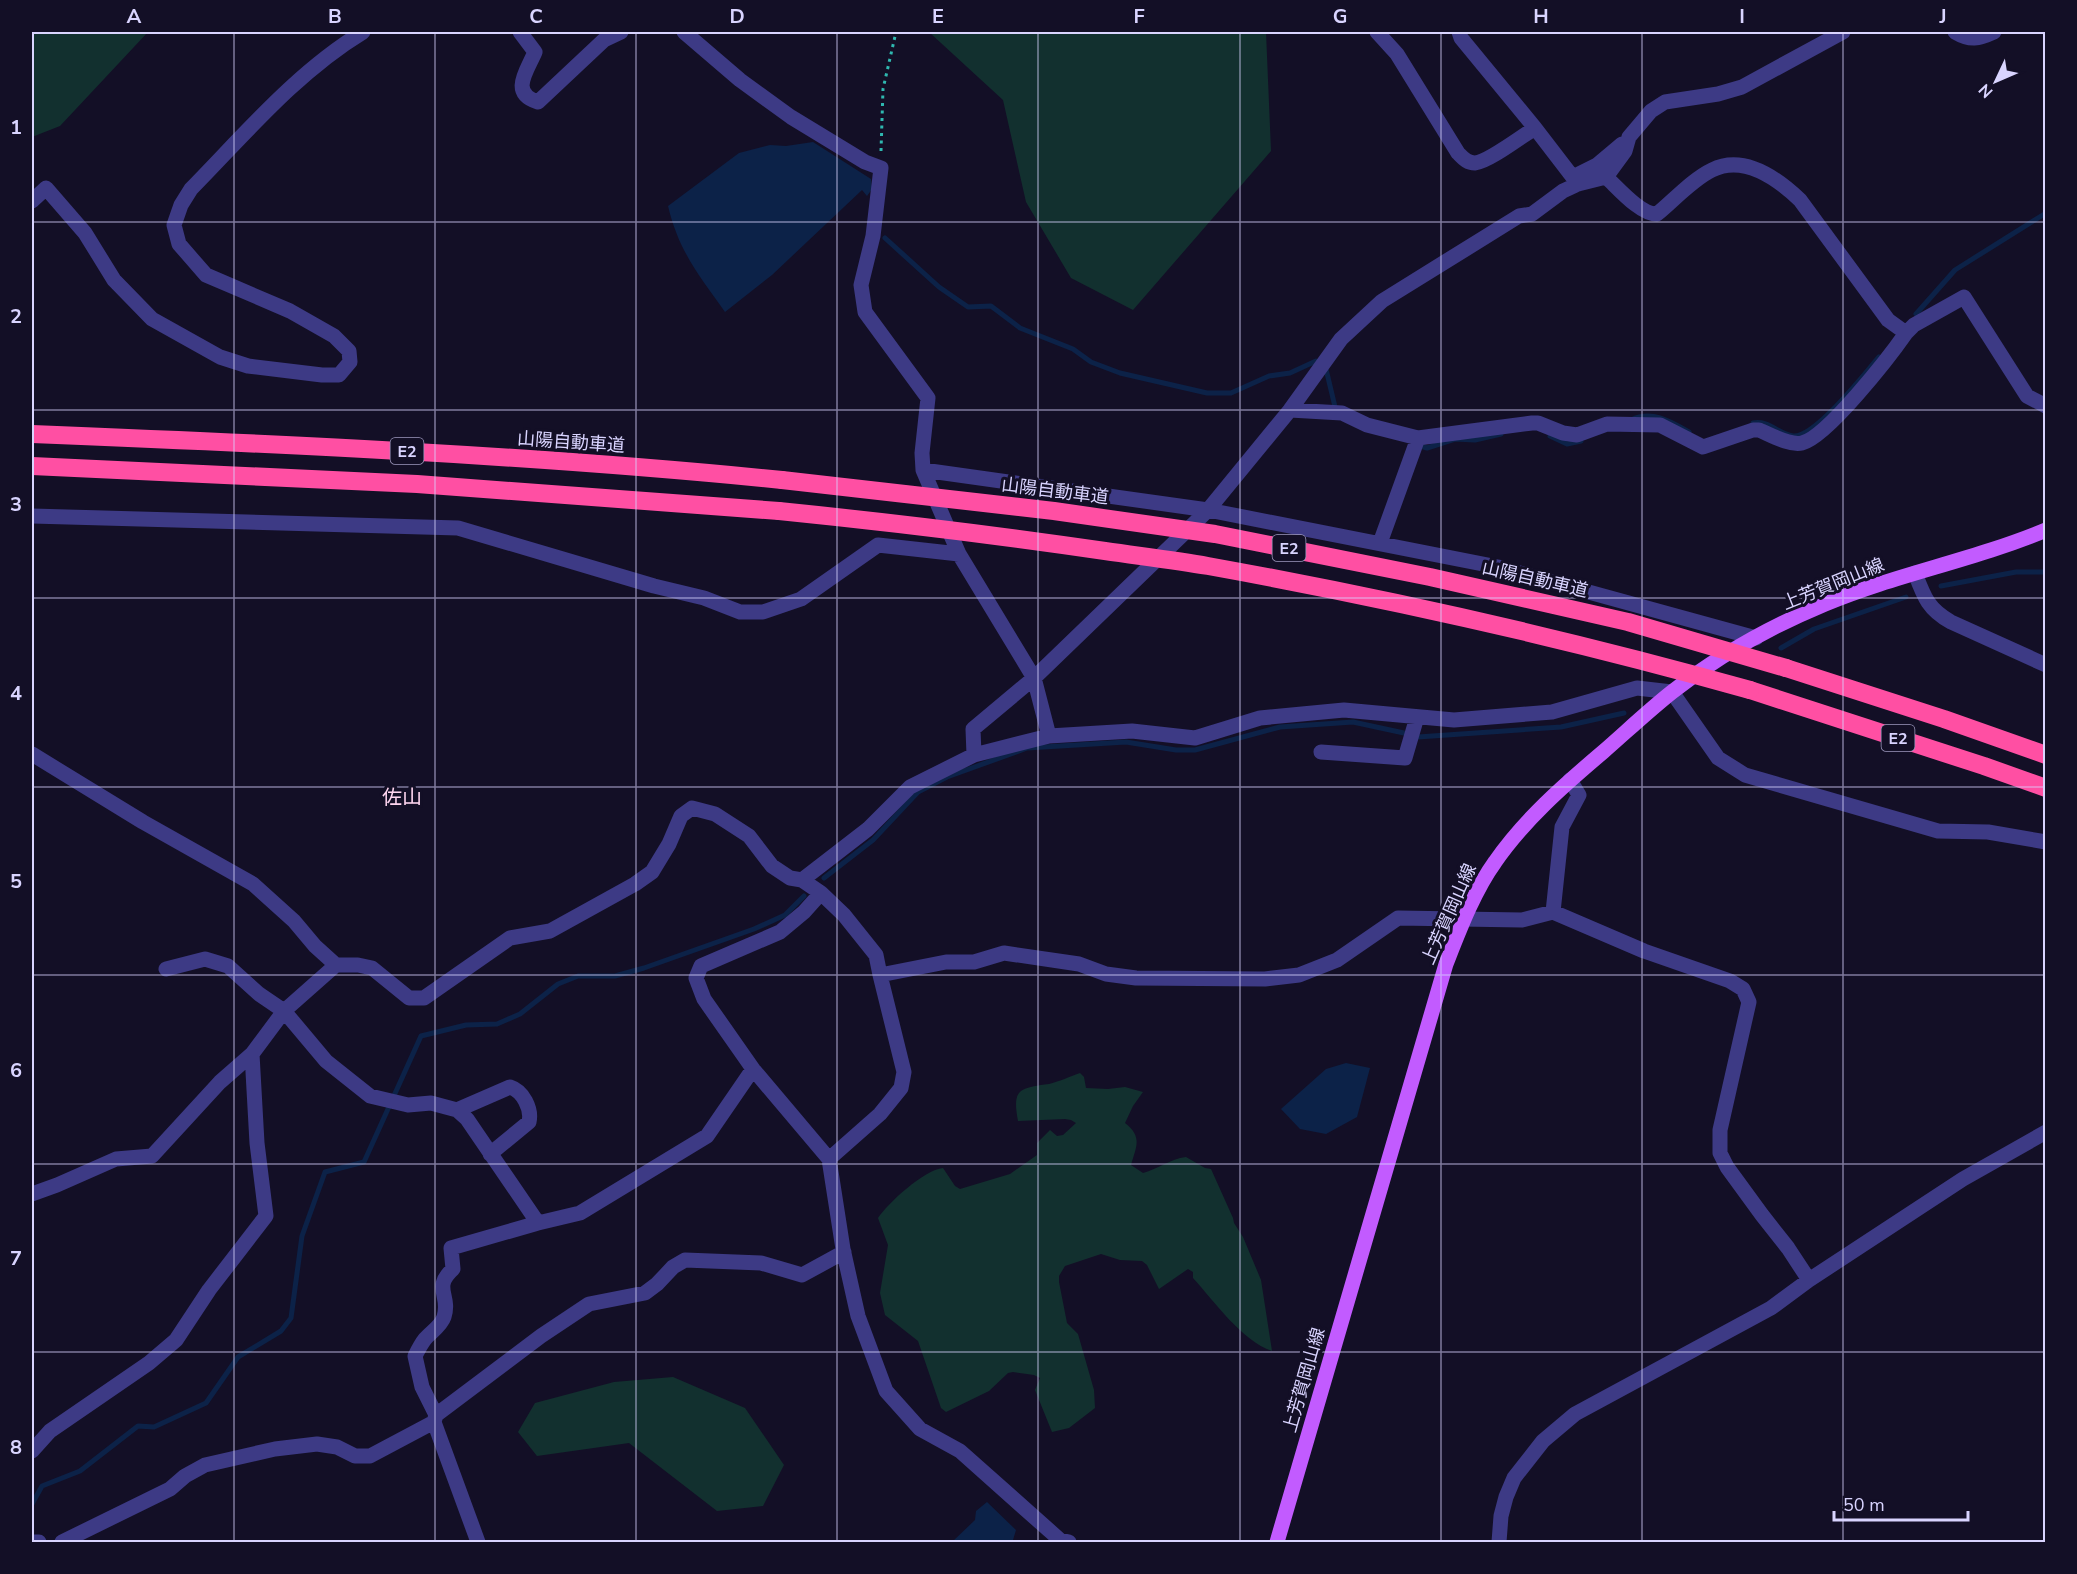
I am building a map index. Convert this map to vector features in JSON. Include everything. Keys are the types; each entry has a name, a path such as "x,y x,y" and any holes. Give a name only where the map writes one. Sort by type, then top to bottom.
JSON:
{"highway":[{"name":"山陽自動車道","path":"32,434 414,451 710,473 1054,511 1215,534 1430,577 1628,622 1786,668 2046,755"},
{"name":"E2","path":"32,466 417,484 779,511 1015,538 1207,565 1434,611 1584,645 1750,690 2046,788"},
{"path":"1944,719 2046,744"}],"main road":[{"name":"上芳賀岡山線","path":"1277,1542 1446,964 1465,918 1494,862 1530,819 1570,780 1672,692 1711,664 1756,638 1826,604 1915,573 2013,544 2046,530"}],"street":[{"path":"32,201 46,188 85,233 114,280 152,319 220,357 248,366 339,375 350,362 349,351 334,336 290,311 206,275 179,244 174,225 191,189 288,90 344,43 363,32"},
{"path":"520,32 535,52 521,84 523,92 528,99 538,102 604,40 621,32"},
{"path":"684,32 740,80 791,117 865,162 880,168 873,236 861,285 865,312 928,398 922,453 923,470 959,554 1034,678 1049,736"},
{"path":"1377,32 1397,54 1458,153 1467,161 1476,163 1485,160 1535,128"},
{"path":"1459,32 1461,38 1575,180"},
{"path":"974,755 973,729 1034,678 1208,510 1290,410 1341,339 1382,301 1520,216 1532,214 1597,165 1629,137 1650,111 1665,102 1718,94 1742,87 1843,32"},
{"path":"1955,32 1974,39 1994,32"},
{"path":"1606,177 1625,151 1629,137"},
{"path":"1575,180 1606,177 1651,215 1657,214 1703,175 1720,167 1735,165 1768,175 1800,200 1888,320 1906,333"},
{"path":"1290,410 1337,412 1416,442 1538,423 1563,433 1577,435 1607,424 1664,426 1703,447 1753,430 1795,443 1804,443 1817,435 1838,415 1914,325 1964,297 2027,396 2046,406"},
{"path":"1380,543 1416,442"},
{"path":"923,470 1208,510 1380,543 1498,567 1756,638"},
{"path":"32,516 458,528 654,586 704,598 740,612 763,612 801,599 878,545 959,554"},
{"path":"1915,573 1927,602 1937,614 2046,665"},
{"path":"802,880 868,829 910,787 974,755 1049,736 1132,731 1195,738 1260,718 1344,710 1454,720 1552,712 1637,688 1672,692 1718,758 1745,776 1938,831 1988,832 2046,842"},
{"path":"1321,752 1405,758 1417,717"},
{"path":"32,754 143,822 253,884 294,921 315,946 336,965"},
{"path":"1553,912 1562,827 1579,795 1570,780"},
{"path":"32,1194 116,1159 152,1156 220,1082 252,1054 284,1011 336,965 358,965 372,968 409,998 424,998 510,938 550,931 635,884 652,872 669,844 681,816 692,808 715,814 749,836 772,866 789,878 802,880 821,893 844,915 876,955 904,1072 901,1088 880,1114 829,1159"},
{"path":"821,893 804,912 780,932 701,966 696,978 704,999 753,1069 829,1159 844,1252 858,1316 886,1391 920,1429 960,1451 1060,1540 1069,1542"},
{"path":"880,975 946,962 974,962 1004,952 1079,964 1106,974 1136,978 1265,979 1299,975 1337,960 1398,918 1522,920 1553,912 1644,951 1730,981 1743,989 1749,1002 1720,1130 1720,1153 1809,1280"},
{"path":"166,969 205,959 228,966 259,994 284,1011 326,1061 370,1096 408,1105 431,1103 457,1110 467,1119 538,1223"},
{"path":"32,1451 50,1431 149,1363 176,1340 209,1290 267,1216 257,1143 252,1054"},
{"path":"478,1542 422,1387 415,1356 423,1341 443,1321 447,1304 442,1290 445,1276 453,1269 451,1248 538,1223 580,1214 707,1136 753,1069"},
{"path":"457,1110 510,1087 516,1089 529,1106 531,1114 529,1122 490,1154"},
{"path":"1498,1542 1501,1516 1514,1478 1554,1431 1575,1414 1771,1308 1809,1280 1963,1179 2046,1132"},
{"path":"62,1542 170,1489 185,1476 205,1465 275,1449 317,1444 337,1447 355,1456 370,1456 435,1419 541,1336 590,1304 645,1293 673,1267 685,1260 761,1263 802,1275 844,1252"},
{"path":"34,1542 39,1542"}],"path":[{"path":"880,168 883,89 896,32"}],"green space":[{"path":"32,32 148,32 60,126 32,137"},
{"path":"929,32 1266,32 1271,151 1133,310 1071,278 1026,202 1003,100"},
{"path":"1080,1073 1084,1077 1086,1088 1125,1087 1143,1092 1125,1123 1131,1128 1137,1142 1131,1165 1143,1173 1186,1157 1211,1169 1261,1280 1272,1351 1239,1330 1193,1278 1193,1272 1188,1269 1159,1289 1147,1265 1142,1261 1120,1260 1101,1254 1065,1266 1059,1276 1067,1323 1078,1334 1094,1390 1095,1408 1069,1428 1052,1432 1035,1390 1040,1378 1013,1372 1008,1373 989,1391 946,1412 941,1408 918,1341 885,1315 880,1293 888,1245 878,1218 907,1188 935,1170 943,1168 955,1186 960,1189 1010,1174 1037,1155 1037,1143 1050,1130 1057,1136 1063,1135 1076,1123 1065,1119 1018,1121 1017,1096 1024,1089 1053,1083"},
{"path":"673,1377 745,1408 784,1465 763,1506 717,1511 629,1443 537,1456 518,1432 535,1403 614,1382"}],"water":[{"path":"813,142 871,179 872,189 867,196 862,190 772,275 725,312 684,250 668,206 739,153 770,145 786,146"},
{"path":"1346,1063 1370,1068 1357,1117 1326,1134 1300,1129 1281,1109 1326,1069"},
{"path":"987,1502 1016,1530 1013,1540 1015,1542 952,1542 975,1520 976,1511"}],"waterway":[{"path":"2045,32 2046,39"},
{"path":"1916,314 1955,270 2046,213"},
{"path":"885,238 939,287 968,307 991,306 1020,328 1073,349 1091,362 1120,373 1207,393 1231,393 1269,376 1290,373 1316,361 1326,369 1336,411"},
{"path":"1753,423 1764,423 1793,436 1802,434 1814,427 1839,404 1879,357"},
{"path":"1631,420 1646,416 1661,418 1689,432"},
{"path":"1417,445 1427,448 1455,439 1475,440 1501,434"},
{"path":"1550,436 1567,444 1581,441"},
{"path":"1941,586 2016,572 2046,572"},
{"path":"1781,648 1814,629 1906,597"},
{"path":"1418,737 1561,727 1624,713"},
{"path":"824,878 873,840 918,792 947,777 1027,748 1126,742 1176,750 1195,750 1280,727 1353,722 1404,733"},
{"path":"32,1504 42,1486 80,1471 138,1426 154,1427 206,1403 238,1357 281,1331 291,1318 302,1236 325,1172 364,1162 421,1036 466,1025 497,1024 520,1014 558,984 578,976 615,976 644,968 754,929 785,915 804,896"}],"district":[{"name":"佐山","path":"402,797"}]}
